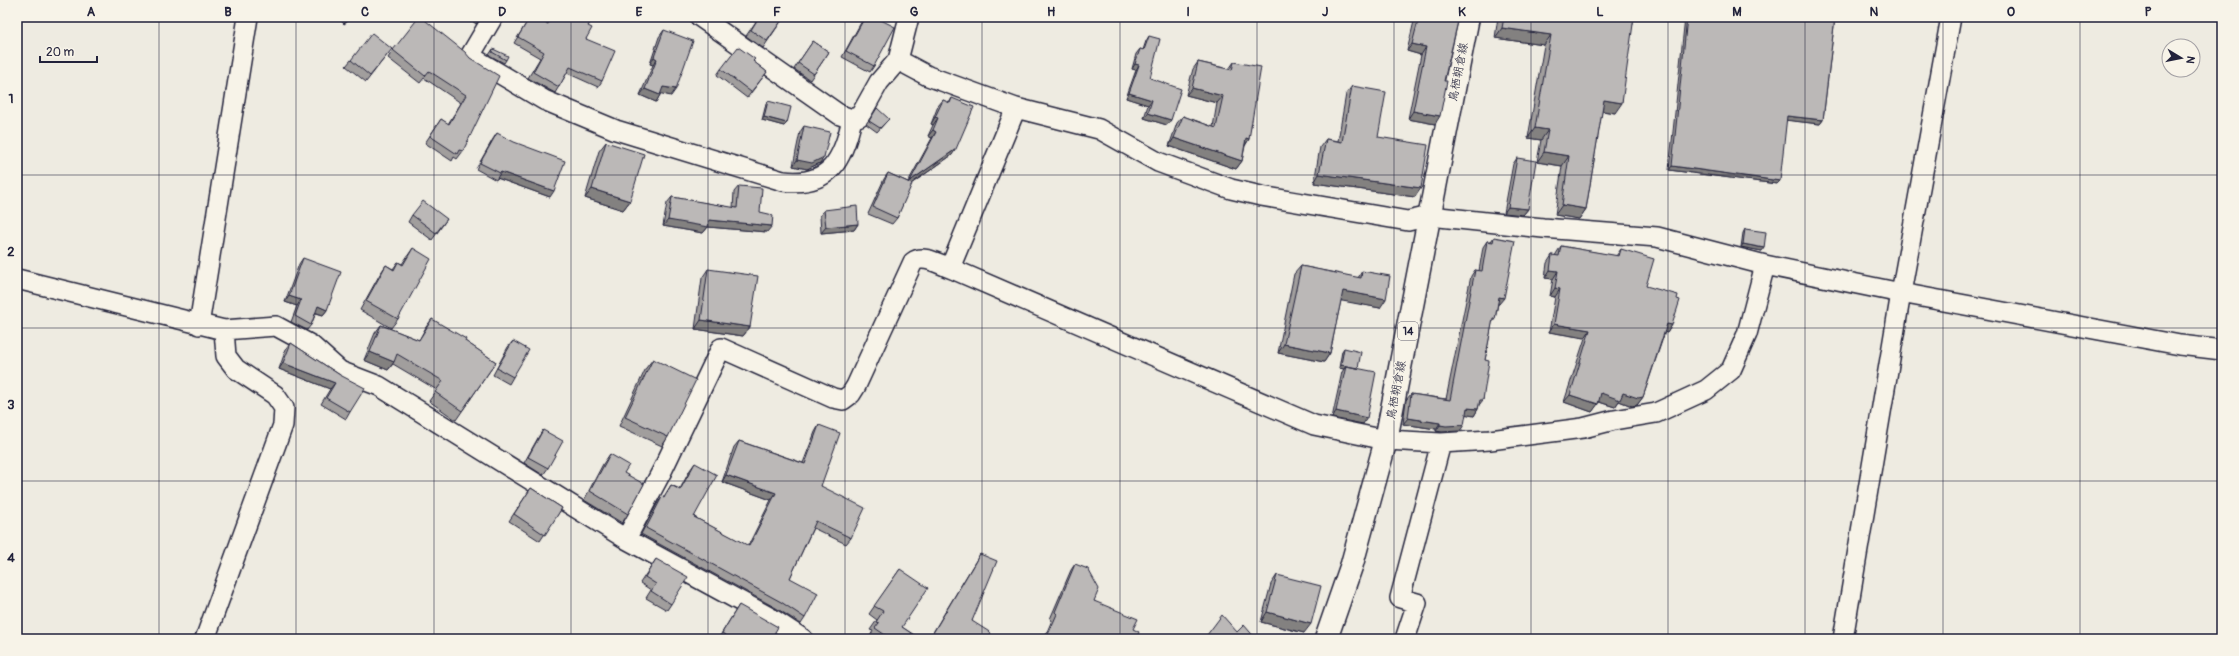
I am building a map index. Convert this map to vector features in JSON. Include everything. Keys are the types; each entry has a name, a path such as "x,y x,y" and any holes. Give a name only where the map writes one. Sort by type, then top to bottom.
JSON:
{"main road":[{"name":"鳥栖朝倉線","path":"1326,639 1352,564 1386,440 1468,17"}],"street":[{"path":"198,325 248,17"},
{"path":"493,17 470,56 544,100 616,130 783,181 801,183 817,179 836,164 846,146 852,119"},
{"path":"700,17 840,115 852,119 860,116 879,82 898,60 909,17"},
{"path":"1842,639 1901,293 1951,17"},
{"path":"898,60 928,76 1016,108 1099,130 1158,162 1232,189 1261,196 1408,221 1430,216 1543,228 1657,237 1765,265 1901,293 2180,345 2222,350"},
{"path":"950,268 1016,108"},
{"path":"626,539 662,471 721,348 833,398 843,400 851,394 856,386 913,262 917,259 923,258 950,268 1314,425 1386,440 1441,443 1490,440 1583,428 1614,420 1656,413 1706,390 1731,370 1747,334 1765,265"},
{"path":"17,278 198,325 224,330 276,326 311,345 340,371 379,386 626,539 771,618 803,639"},
{"path":"205,639 283,424 284,408 275,395 236,370 226,356 224,330"},
{"path":"1405,639 1417,604 1400,598 1441,443"}],"building":[{"path":"419,17 421,17 465,52 470,58 499,76 463,151 459,150 457,154 430,136 441,119 449,124 466,95 429,71 425,76 393,50"},
{"path":"530,17 535,17 548,24 552,17 593,17 588,26 592,28 586,39 615,51 602,81 570,67 559,87 533,72 544,52 518,37"},
{"path":"759,17 784,17 767,41 751,30"},
{"path":"865,17 875,17 895,27 874,66 846,51"},
{"path":"1419,17 1459,17 1444,81 1447,81 1440,116 1413,111 1426,47 1412,44"},
{"path":"1504,17 1634,17 1622,103 1604,100 1586,209 1562,205 1569,156 1544,152 1548,130 1535,128 1551,35 1502,28"},
{"path":"1687,17 1835,17 1823,120 1787,116 1780,181 1672,166"},
{"path":"664,30 693,41 676,89 663,87 660,95 645,89 657,59 654,57"},
{"path":"372,33 392,49 370,76 351,60"},
{"path":"1149,36 1160,39 1150,78 1181,89 1171,120 1148,113 1152,100 1129,93 1139,65 1135,64 1140,49 1144,50"},
{"path":"813,41 829,52 814,74 798,63"},
{"path":"738,47 755,59 753,61 767,72 751,92 721,69"},
{"path":"493,49 508,56 506,60 492,52"},
{"path":"1198,62 1232,70 1234,62 1261,67 1249,139 1246,138 1242,161 1174,138 1183,116 1216,128 1223,96 1192,88"},
{"path":"1352,86 1386,92 1378,137 1428,145 1421,188 1319,174 1326,139 1342,142"},
{"path":"952,98 974,107 956,149 910,181 936,132 933,130 938,118 935,117 943,100 950,103"},
{"path":"768,101 791,107 787,123 764,117"},
{"path":"877,108 889,119 880,128 869,121"},
{"path":"804,126 830,132 824,157 812,163 797,160"},
{"path":"497,133 514,142 565,161 554,191 501,172 500,173 480,163"},
{"path":"606,142 644,154 630,201 592,189"},
{"path":"1517,158 1536,161 1528,209 1508,207"},
{"path":"888,173 912,184 897,218 873,207"},
{"path":"739,186 762,188 760,212 773,215 772,226 709,220 708,227 668,220 672,197 737,208"},
{"path":"423,201 447,219 436,233 412,215"},
{"path":"857,206 858,224 826,227 824,210"},
{"path":"1745,229 1766,232 1764,248 1743,244"},
{"path":"1494,237 1515,241 1504,298 1499,297 1495,319 1493,319 1485,360 1489,361 1483,400 1480,400 1478,409 1467,408 1464,425 1446,426 1440,425 1440,423 1408,418 1411,394 1450,400 1475,270 1482,271 1487,241 1493,242"},
{"path":"1561,246 1619,256 1621,249 1654,259 1646,286 1678,295 1677,299 1680,300 1672,325 1667,324 1643,397 1638,398 1623,393 1620,400 1601,393 1598,404 1570,395 1590,330 1554,324 1560,289 1555,288 1558,271 1550,270 1552,255 1559,256"},
{"path":"413,248 431,259 398,319 366,301 386,265 394,270 398,262 403,265"},
{"path":"303,258 341,272 327,310 318,306 311,325 295,316 301,300 289,296"},
{"path":"1301,266 1361,278 1362,271 1390,276 1386,299 1343,291 1330,353 1284,344"},
{"path":"708,269 758,276 750,327 701,320"},
{"path":"432,319 466,339 465,341 496,362 462,411 435,392 443,381 397,354 394,362 370,352 381,325 419,340"},
{"path":"513,341 529,350 513,377 497,368"},
{"path":"291,343 340,375 365,388 350,412 326,398 335,383 283,363"},
{"path":"1344,348 1361,352 1358,368 1341,365"},
{"path":"653,359 696,380 668,437 625,417"},
{"path":"1346,366 1376,372 1367,418 1336,411"},
{"path":"819,425 840,433 821,486 865,508 851,538 816,521 790,578 818,593 805,618 781,602 646,528 662,497 664,498 671,485 680,490 695,463 717,475 694,517 749,546 776,493 726,475 739,441 805,464"},
{"path":"543,430 563,441 548,468 528,457"},
{"path":"610,454 629,465 624,473 644,484 628,514 590,491"},
{"path":"531,488 562,508 545,535 514,514"},
{"path":"980,554 997,561 972,621 991,633 988,639 931,639 930,638"},
{"path":"656,559 688,577 671,604 651,591 656,584 645,577"},
{"path":"1075,564 1088,569 1099,589 1094,601 1138,619 1133,629 1139,632 1136,639 1046,639 1057,614 1055,612"},
{"path":"900,569 928,588 902,627 920,639 891,639 875,628 879,623 876,622 883,611 874,606"},
{"path":"1277,575 1321,586 1311,624 1267,612"},
{"path":"739,605 778,627 771,639 731,639 722,633"},
{"path":"1222,615 1237,632 1244,625 1256,639 1204,639"}]}
